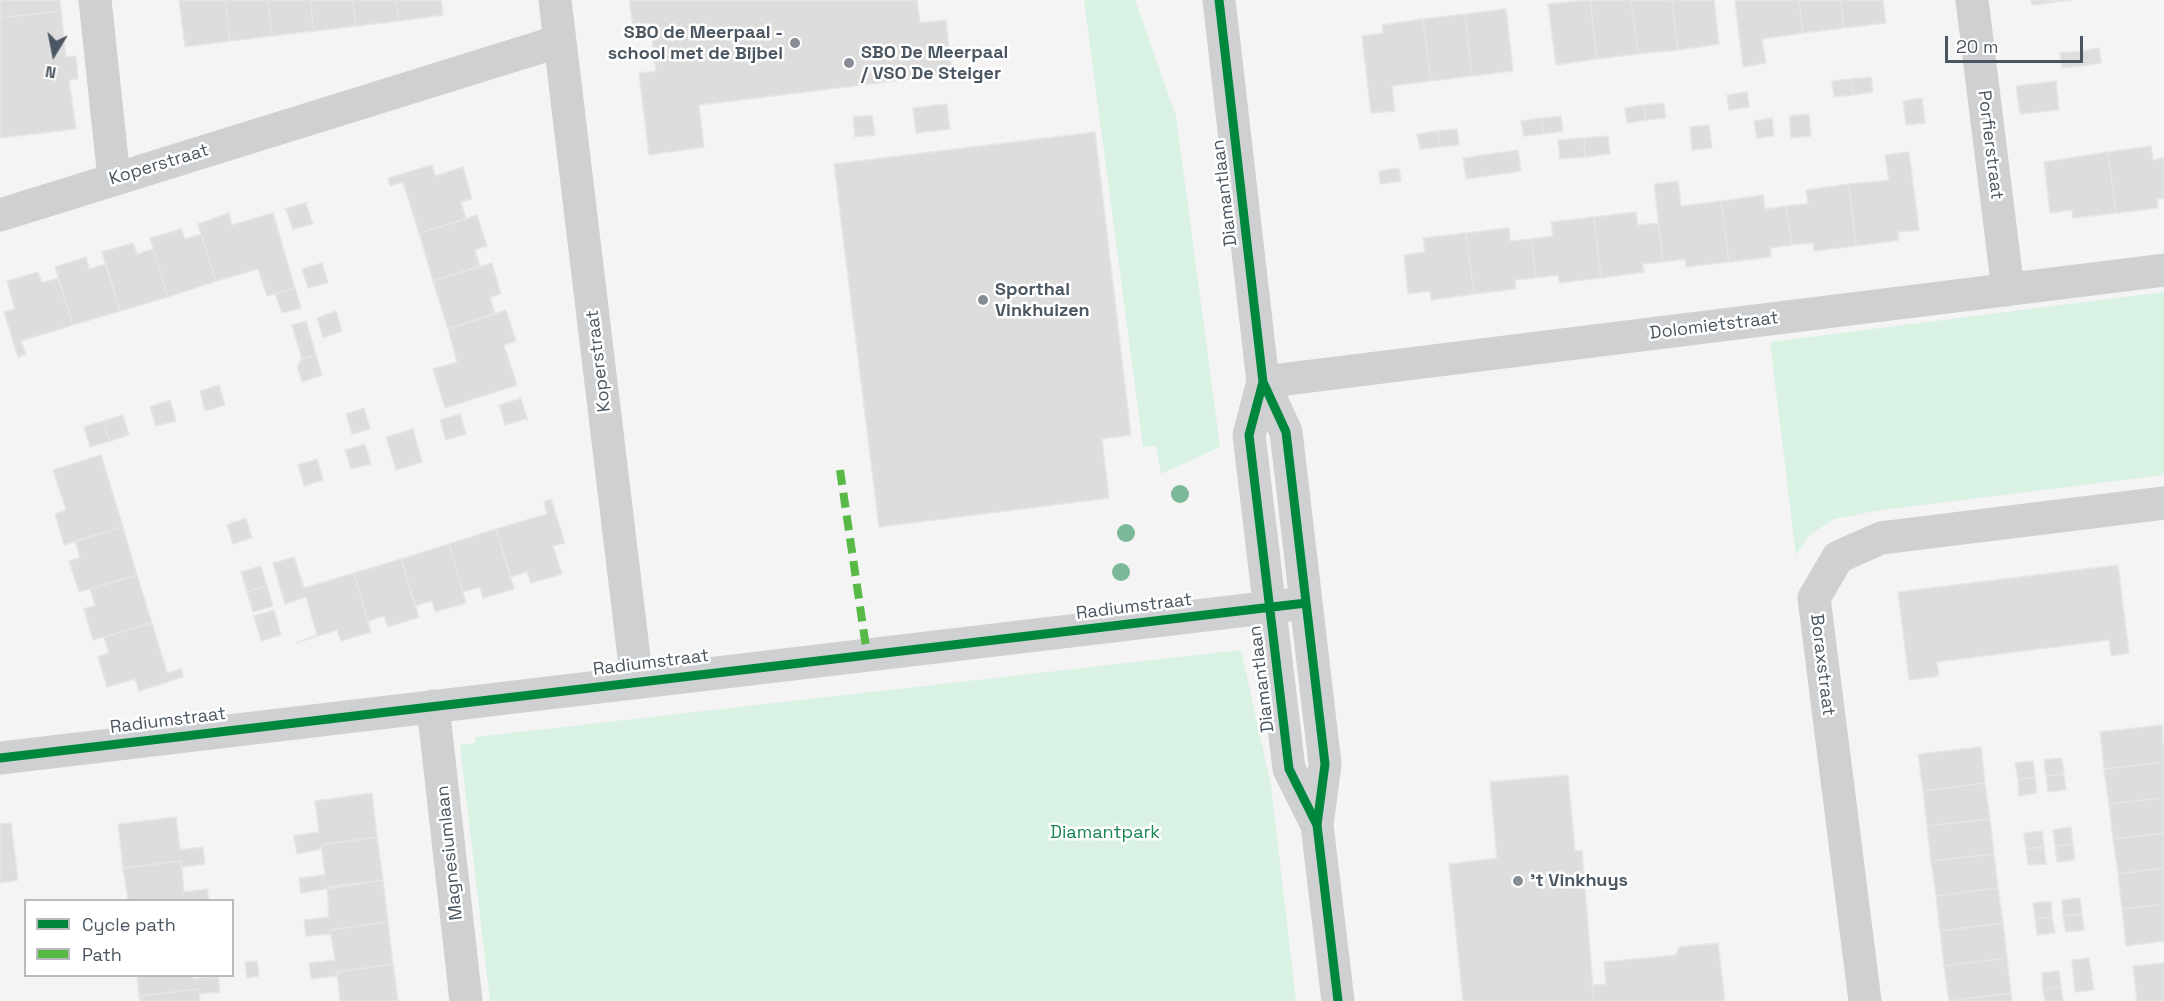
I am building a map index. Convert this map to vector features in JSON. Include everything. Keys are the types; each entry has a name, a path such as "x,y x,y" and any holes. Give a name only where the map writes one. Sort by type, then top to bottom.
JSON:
{"street":[{"path":"95,0 114,178"},
{"name":"Koperstraat","path":"555,0 637,682"},
{"name":"Diamantlaan","path":"1219,0 1263,382 1286,432 1325,764 1317,825 1338,1001"},
{"name":"Porfierstraat","path":"1972,0 2008,290"},
{"name":"Koperstraat","path":"0,215 560,41"},
{"name":"Dolomietstraat","path":"1263,382 2164,270"},
{"name":"Diamantlaan","path":"1263,382 1249,435 1290,769 1317,825"},
{"name":"Boraxstraat","path":"1865,1001 1814,598 1838,557 1881,538 2164,503"},
{"name":"Radiumstraat","path":"0,758 1306,603"},
{"name":"Magnesiumlaan","path":"433,706 466,1001"}],"green space":[{"path":"1084,0 1135,0 1176,116 1220,447 1161,474 1156,446 1143,447"},
{"path":"2164,292 2164,475 1881,510 1834,519 1808,536 1796,555 1770,342"},
{"name":"Diamantpark","path":"1241,650 1271,785 1296,1001 490,1001 460,745 475,743 475,737"}],"building":[{"path":"0,0 60,0 61,11 0,18"},
{"path":"179,0 225,0 230,41 185,47"},
{"path":"225,0 268,0 272,36 230,41"},
{"path":"268,0 310,0 314,31 272,36"},
{"path":"310,0 353,0 356,26 314,31"},
{"path":"353,0 396,0 399,21 356,26"},
{"path":"396,0 441,0 443,15 399,21"},
{"path":"629,0 917,0 920,23 946,20 952,74 699,105 704,147 649,155 639,73 656,71 650,23 633,25"},
{"path":"1590,0 1597,59 1556,65 1548,4"},
{"path":"1590,0 1631,0 1638,54 1597,59"},
{"path":"1631,0 1672,0 1678,50 1638,54"},
{"path":"1672,0 1714,0 1719,44 1678,50"},
{"path":"1735,0 1799,0 1803,33 1762,39 1766,63 1743,67"},
{"path":"1799,0 1841,0 1844,28 1803,33"},
{"path":"1841,0 1883,0 1886,23 1844,28"},
{"path":"2031,0 2071,0 2032,5"},
{"path":"1506,9 1513,71 1472,76 1465,14"},
{"path":"61,11 66,57 76,56 78,79 69,80 76,129 0,138 0,18"},
{"path":"1465,14 1472,76 1431,81 1423,19"},
{"path":"1423,19 1431,81 1392,86 1395,111 1371,113 1362,36 1383,33 1382,25"},
{"path":"2099,48 2101,63 2082,66 2080,51"},
{"path":"2080,51 2082,66 2062,68 2060,53"},
{"path":"1871,77 1873,92 1853,95 1851,79"},
{"path":"1851,79 1853,95 1834,97 1832,81"},
{"path":"2056,81 2059,110 2020,114 2016,86"},
{"path":"1747,92 1749,107 1729,110 1727,95"},
{"path":"1922,98 1925,123 1906,125 1903,101"},
{"path":"1664,103 1666,118 1646,120 1644,105"},
{"path":"947,104 950,129 916,133 913,108"},
{"path":"1644,105 1646,120 1627,123 1625,108"},
{"path":"1809,114 1811,136 1791,138 1789,116"},
{"path":"872,115 875,135 855,137 853,117"},
{"path":"1561,116 1563,131 1544,134 1541,118"},
{"path":"1541,118 1544,134 1524,136 1521,121"},
{"path":"1772,118 1774,136 1757,138 1754,121"},
{"path":"1709,125 1712,148 1692,150 1690,127"},
{"path":"1457,129 1459,145 1440,147 1438,131"},
{"path":"1438,131 1440,147 1420,149 1417,134"},
{"name":"Sporthal Vinkhuizen","path":"1095,132 1131,435 1102,439 1109,498 879,527 834,164"},
{"path":"1608,136 1610,154 1585,157 1584,138"},
{"path":"1584,138 1585,157 1560,159 1558,140"},
{"path":"2151,146 2153,160 2164,158 2164,198 2157,199 2158,208 2116,213 2108,152"},
{"path":"1518,150 1521,171 1466,179 1463,158"},
{"path":"1909,152 1919,230 1898,232 1899,240 1856,246 1849,184 1889,180 1885,155"},
{"path":"2108,152 2116,213 2073,218 2072,210 2050,213 2044,162"},
{"path":"432,165 435,176 463,167 472,199 461,202 466,219 419,233 403,182 390,186 388,178"},
{"path":"1399,168 1401,181 1380,184 1379,171"},
{"path":"1678,181 1681,206 1721,201 1729,262 1686,267 1685,259 1663,262 1654,184"},
{"path":"1849,184 1856,246 1814,251 1813,243 1792,245 1786,206 1808,204 1806,190"},
{"path":"1763,195 1765,209 1786,206 1792,245 1770,248 1771,257 1729,262 1721,201"},
{"path":"308,202 306,204 313,224 293,229 284,209"},
{"path":"1636,212 1638,225 1658,223 1663,262 1642,264 1644,272 1601,278 1594,217"},
{"path":"229,213 232,225 273,213 295,288 267,296 258,269 216,281 198,224"},
{"path":"477,215 487,246 475,250 480,266 433,281 419,233"},
{"path":"1594,217 1601,278 1559,283 1558,275 1536,278 1531,239 1553,236 1551,222"},
{"path":"1509,228 1510,241 1531,239 1536,278 1515,280 1516,289 1474,294 1466,233"},
{"path":"181,229 185,239 201,234 216,281 168,297 150,238"},
{"path":"1466,233 1474,294 1431,300 1430,291 1408,294 1404,255 1425,252 1423,238"},
{"path":"133,243 137,254 153,249 168,297 120,311 102,252"},
{"path":"86,257 89,269 106,264 120,311 73,325 55,267"},
{"path":"322,263 328,283 308,288 302,269"},
{"path":"492,263 501,294 490,297 495,314 448,329 433,281"},
{"path":"38,272 42,283 58,278 73,325 21,341 26,354 18,357 4,312 15,309 7,281"},
{"path":"295,288 301,308 282,313 275,294"},
{"path":"506,310 516,341 504,345 517,385 445,408 433,369 457,362 448,329"},
{"path":"336,311 342,331 323,338 317,318"},
{"path":"306,321 316,355 302,359 292,325"},
{"path":"316,355 322,375 302,382 297,366 302,359"},
{"path":"219,385 225,405 205,411 200,391"},
{"path":"520,396 528,421 525,419 505,425 499,405 519,399"},
{"path":"170,400 176,421 156,426 150,407"},
{"path":"364,408 370,429 352,434 346,414"},
{"path":"460,414 466,434 446,440 440,420"},
{"path":"123,415 129,435 110,441 103,421"},
{"path":"103,421 110,441 90,447 84,427"},
{"path":"413,429 422,462 396,470 386,437"},
{"path":"365,444 371,464 351,469 345,450"},
{"path":"101,455 123,527 64,545 55,514 66,510 53,470"},
{"path":"317,459 323,480 304,486 298,465"},
{"path":"551,499 565,543 553,546 562,574 531,583 527,572 511,577 496,529 547,514 544,501"},
{"path":"246,518 252,538 233,544 227,525"},
{"path":"123,527 137,575 79,592 69,561 80,558 75,541"},
{"path":"496,529 514,589 483,598 480,587 463,592 449,544"},
{"path":"449,544 466,603 435,612 432,601 415,606 401,559"},
{"path":"294,557 304,588 354,573 371,632 341,641 337,630 296,643 317,635 306,597 285,604 273,563"},
{"path":"401,559 419,617 388,627 384,616 368,621 354,573"},
{"path":"2118,565 2129,653 2111,656 2109,640 1937,662 1939,676 1909,680 1898,592"},
{"path":"261,566 267,586 247,592 241,572"},
{"path":"137,575 152,623 93,640 84,609 95,605 90,589"},
{"path":"267,586 273,606 253,612 247,592"},
{"path":"274,610 281,635 261,641 254,616"},
{"path":"152,623 167,673 181,669 183,677 139,691 135,679 107,687 98,657 109,653 104,637"},
{"path":"2162,725 2164,762 2104,769 2100,732"},
{"path":"1981,747 1985,783 1923,791 1918,754"},
{"path":"2062,758 2064,774 2046,776 2044,760"},
{"path":"2033,761 2035,777 2018,780 2015,763"},
{"path":"2164,762 2164,798 2109,804 2104,769"},
{"path":"2064,774 2066,790 2048,792 2046,776"},
{"name":"'t Vinkhuys","path":"1568,775 1575,851 1582,850 1594,1001 1463,1001 1449,864 1497,858 1490,782"},
{"path":"2035,777 2037,793 2019,796 2018,780"},
{"path":"1985,783 1990,819 1927,826 1923,791"},
{"path":"372,793 377,837 321,845 321,849 297,854 294,836 319,832 315,801"},
{"path":"2164,798 2164,833 2113,839 2109,804"},
{"path":"176,817 180,850 203,847 205,864 181,867 181,861 123,868 118,824"},
{"path":"1990,819 1994,854 1931,861 1927,826"},
{"path":"11,823 18,880 0,883 0,824"},
{"path":"2071,827 2073,844 2055,846 2053,830"},
{"path":"2042,831 2044,847 2026,849 2024,833"},
{"path":"2164,833 2164,868 2118,874 2113,839"},
{"path":"377,837 383,880 301,893 299,878 325,875 321,845"},
{"path":"2073,844 2075,860 2057,862 2055,846"},
{"path":"2044,847 2046,864 2028,865 2026,849"},
{"path":"1994,854 1998,888 1936,896 1931,861"},
{"path":"181,861 184,892 207,889 209,899 128,899 123,868"},
{"path":"2164,868 2164,904 2122,909 2118,874"},
{"path":"383,880 388,922 330,930 331,934 306,936 304,920 329,917 327,887"},
{"path":"1998,888 2003,923 1940,931 1936,896"},
{"path":"2080,898 2082,914 2063,916 2062,900"},
{"path":"2051,901 2052,917 2035,919 2033,903"},
{"path":"2164,904 2164,941 2126,946 2122,909"},
{"path":"2082,914 2084,930 2066,932 2063,916"},
{"path":"2052,917 2055,933 2037,935 2035,919"},
{"path":"388,922 393,964 337,972 337,976 311,979 309,963 335,960 330,930"},
{"path":"2003,923 2007,958 1944,966 1940,931"},
{"path":"1718,943 1725,1001 1594,1001 1592,985 1606,984 1604,962 1676,955 1679,947"},
{"path":"2007,958 2011,993 1949,1001 1944,966"},
{"path":"2089,958 2094,990 2075,992 2072,960"},
{"path":"257,961 259,976 247,978 245,962"},
{"path":"2164,963 2164,1001 2137,1001 2133,966"},
{"path":"393,964 398,1001 340,1001 337,972"},
{"path":"2059,971 2061,987 2043,990 2042,973"},
{"path":"137,977 193,977 194,979 218,977 220,992 199,994 199,989 139,996"},
{"path":"2061,987 2063,1001 2045,1001 2043,990"},
{"path":"199,989 200,1001 140,1001 139,996"},
{"path":"2011,993 2012,1001 1949,1001"}],"marked path":[{"path":"840,470 867,654"}],"cycle path":[{"path":"1219,0 1263,382 1286,432 1325,764 1317,825 1338,1001"},
{"path":"1263,382 1249,435 1289,769 1317,825"},
{"path":"0,758 1306,603"}],"place":[{"name":"SBO de Meerpaal - school met de Bijbel","path":"795,43"},
{"name":"SBO De Meerpaal / VSO De Steiger","path":"849,63"},
{"name":"Sporthal Vinkhuizen","path":"983,300"},
{"name":"'t Vinkhuys","path":"1518,881"}]}
